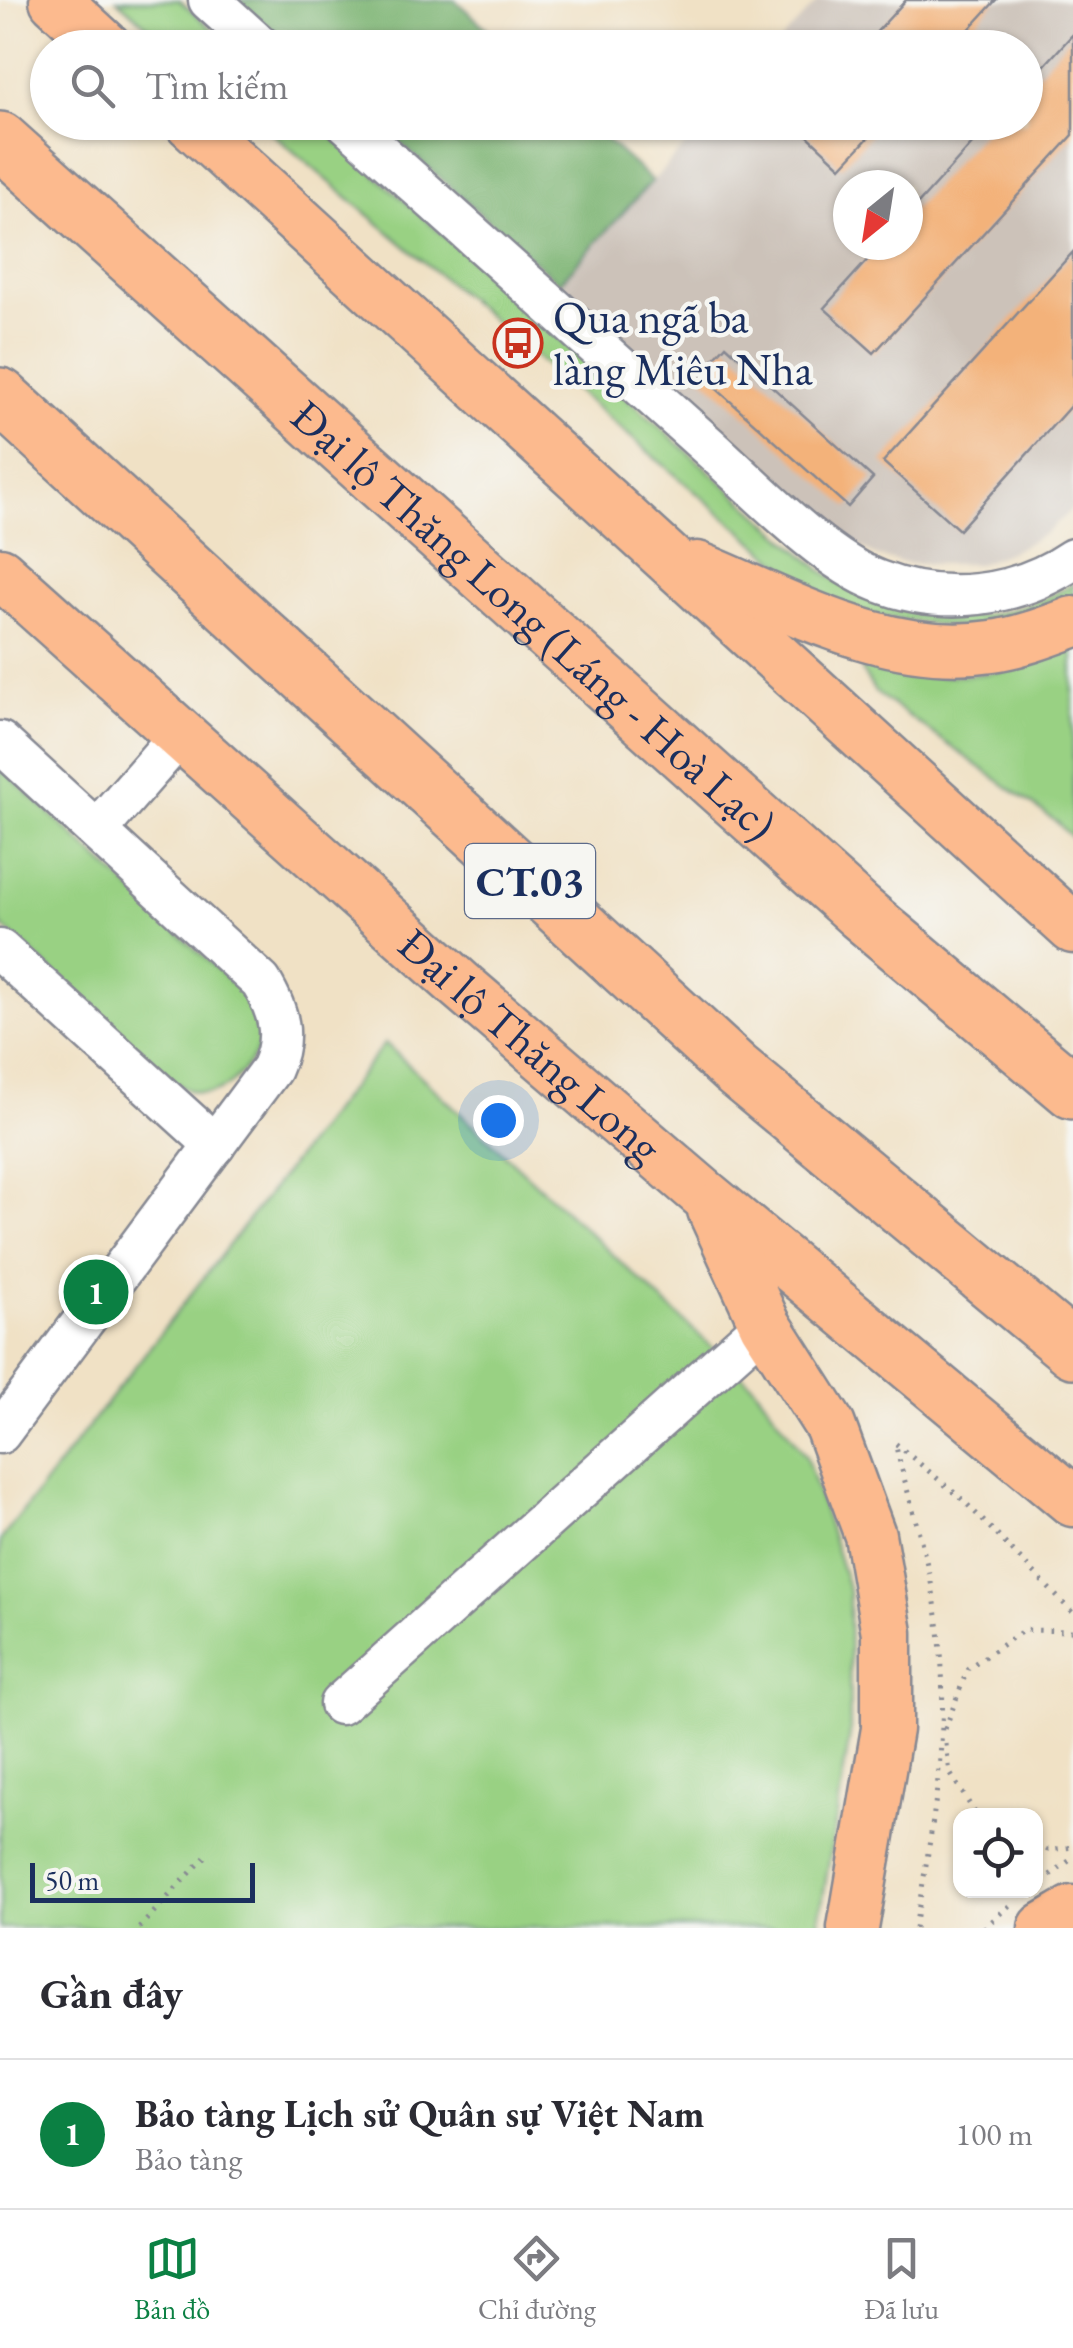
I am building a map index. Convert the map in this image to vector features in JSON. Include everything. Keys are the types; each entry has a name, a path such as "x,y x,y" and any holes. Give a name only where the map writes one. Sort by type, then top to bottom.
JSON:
{"highway":[{"name":"Đại lộ Thăng Long (Láng - Hoà Lạc)","path":"0,140 861,912 1073,1091"},
{"name":"CT.03","path":"0,396 736,1069 1073,1350"}],"main road":[{"path":"55,0 88,30"},
{"path":"210,140 1073,928"},
{"path":"664,554 854,633 903,644 988,647 1026,639 1073,622"},
{"name":"Đại lộ Thăng Long","path":"0,573 460,985 706,1196 1073,1501"},
{"path":"706,1196 765,1324 830,1426 870,1535 887,1633 887,1729 853,1928"},
{"path":"1031,1913 1060,1894"}],"street":[{"path":"209,0 242,30"},
{"path":"366,140 706,445 850,568 905,589 936,596 965,596 1043,577 1073,560"},
{"path":"97,830 180,734"},
{"path":"0,742 261,982 281,1025 276,1060 0,1433"},
{"path":"0,950 214,1145"},
{"path":"340,1704 765,1324"}],"path":[{"path":"972,1808 950,1773 934,1594 895,1443 962,1499 1073,1613"},
{"path":"914,1928 938,1806 944,1731 968,1668 1024,1630 1073,1631"},
{"path":"1043,1848 1073,1846"},
{"path":"139,1928 207,1855"},
{"path":"1060,1894 1073,1858"},
{"path":"984,1928 1031,1913"}],"shaded area":[{"path":"819,0 1073,0 1073,508 1046,533 979,564 909,564 878,557 849,540 559,283 690,140 1043,140 1043,30 791,30"}],"green space":[{"path":"117,0 179,0 213,30 152,30"},
{"path":"238,0 455,0 488,30 272,30"},
{"path":"280,140 336,140 821,570 851,589 913,612 977,616 1041,600 1073,584 1073,606 996,633 835,610"},
{"path":"396,140 607,140 652,181 559,283"},
{"path":"1073,646 1073,839 1058,823 875,692 862,671 864,662 916,674 970,675 1024,665"},
{"path":"0,767 258,1007 263,1042 227,1086 204,1093 175,1083 0,924"},
{"path":"385,1043 755,1387 806,1456 849,1591 850,1735 818,1928 0,1928 0,1541"}],"building":[{"path":"906,0 996,0 968,30 878,30"},
{"path":"1073,34 1073,135 874,353 824,308 867,260 923,260 923,198 976,140 1043,140 1043,67"},
{"path":"812,140 866,140 841,167"},
{"path":"1073,252 1073,403 959,530 883,462"},
{"path":"726,345 873,478 848,507 700,374"}],"place":[{"name":"Qua ngã ba làng Miêu Nha","path":"518,343"},
{"name":"Bảo tàng Lịch sử Quân sự Việt Nam","path":"96,1292"}]}
